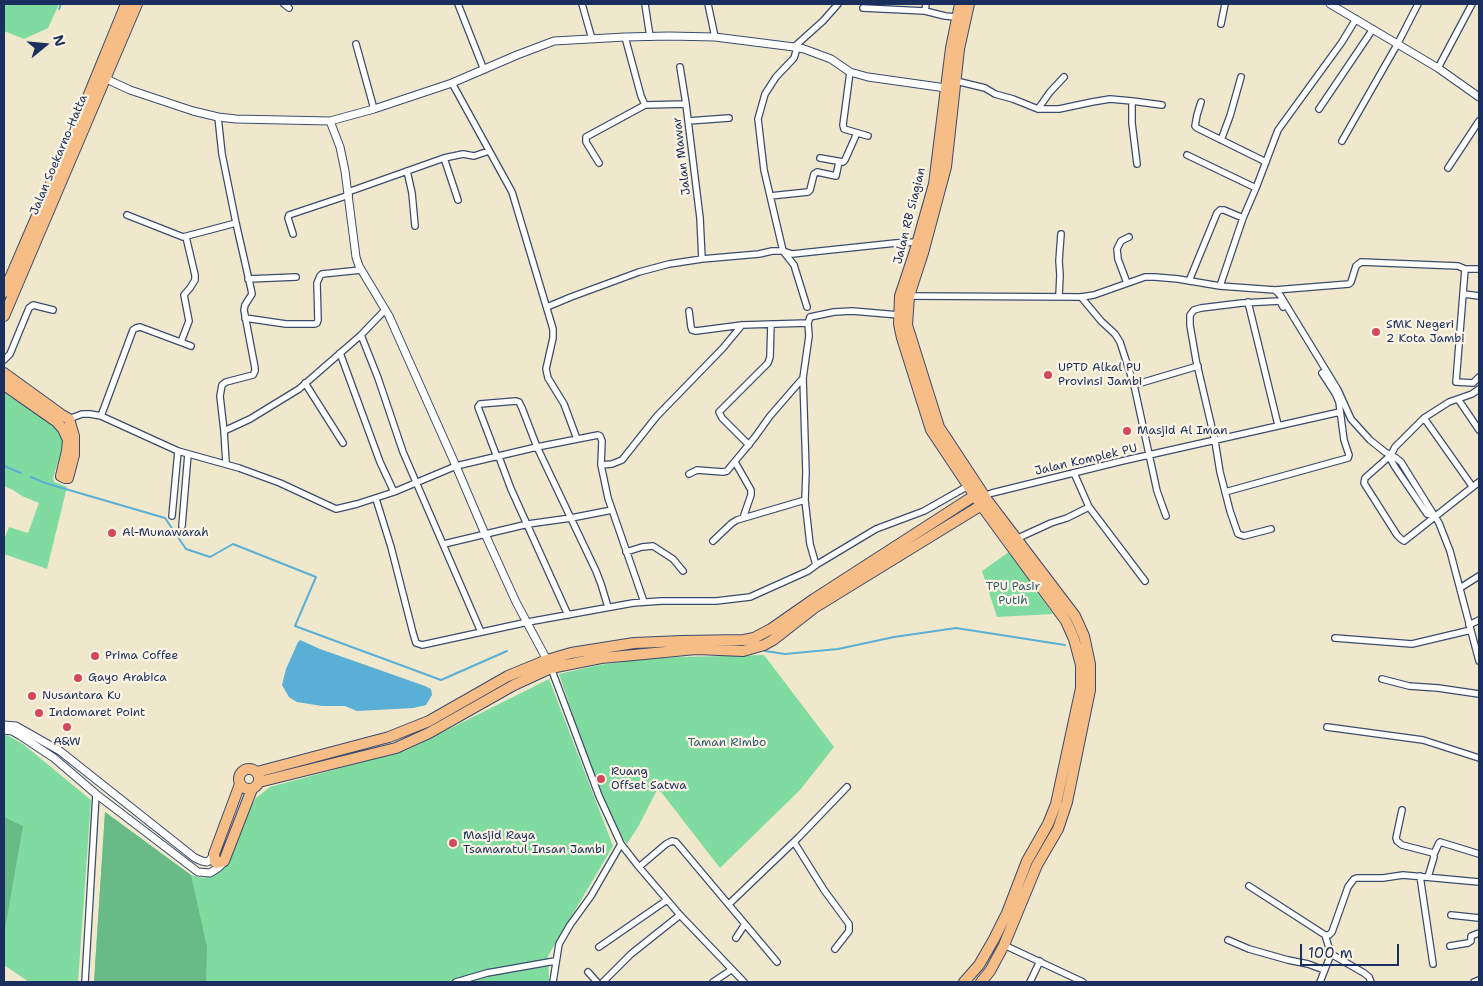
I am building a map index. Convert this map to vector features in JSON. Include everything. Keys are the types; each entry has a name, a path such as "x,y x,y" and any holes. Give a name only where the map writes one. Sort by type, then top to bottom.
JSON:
{"highway":[{"name":"Jalan Soekarno-Hatta","path":"4,316 101,77 126,4"},
{"name":"Jalan Soekarno-Hatta","path":"4,292 101,77 137,4"},
{"name":"Jalan RB Siagian","path":"935,428 902,338 899,315 900,296 918,242 934,184 951,48 960,4"},
{"name":"Jalan RB Siagian","path":"935,428 907,325 909,296 923,254 946,168 959,50 969,4"},
{"path":"4,373 40,405 66,434 68,440 67,451 62,477 69,476 74,455 74,436 70,419 40,405 4,385"},
{"path":"935,428 968,486 981,498 1016,539 1074,616 1084,636 1090,664 1090,690 1080,714 1056,804 1048,824 1026,861 1007,912 994,939 979,965 964,982"},
{"path":"935,428 1069,627 1081,665 1080,714 1067,802 1058,829 1037,865 1004,944 990,971 981,982"},
{"path":"240,784 245,788 256,781 396,748 429,733 571,653 634,643 682,640 744,640 762,635 814,599 981,498"},
{"path":"549,664 634,654 696,650 743,650 764,645 814,608 981,498"},
{"path":"634,643 634,654"},
{"path":"250,769 256,781 224,861 216,863 214,854 240,784 242,772 250,769"}],"street":[{"path":"458,4 484,70"},
{"path":"582,4 592,39"},
{"path":"645,4 650,37"},
{"path":"708,4 715,37"},
{"path":"807,307 794,266 783,251 764,170 758,119 765,94 776,77 794,58 796,47 838,4"},
{"path":"925,11 926,4"},
{"path":"1221,24 1225,4"},
{"path":"1330,4 1438,68 1479,97"},
{"path":"1342,141 1398,44 1418,4"},
{"path":"1438,68 1472,4"},
{"path":"863,8 925,11 945,16 957,16"},
{"path":"1220,286 1243,218 1278,130 1342,42 1356,19"},
{"path":"1319,109 1373,29"},
{"path":"101,77 130,90 193,111 218,117 330,121 374,109 452,83 554,41 625,37 715,37 796,47 831,59 850,72 868,77 946,88"},
{"path":"599,163 586,142 586,137 645,105 625,37"},
{"path":"356,44 374,109"},
{"path":"680,67 686,104"},
{"path":"850,72 843,125 844,128 868,136"},
{"path":"1038,110 1050,92 1064,77"},
{"path":"1221,140 1241,77"},
{"path":"956,81 985,88 995,94 1038,110 1059,109 1110,99 1162,106"},
{"path":"452,83 512,192 553,329 546,374 550,384 564,404 577,439"},
{"path":"1132,101 1132,123 1137,164"},
{"path":"1201,102 1195,126 1266,162"},
{"name":"Jalan Mawar","path":"645,105 686,104 700,218 702,259"},
{"path":"218,117 222,154 252,294 245,305 245,318 256,371 253,375 226,382 222,385 220,396 226,463"},
{"path":"688,121 729,118"},
{"path":"330,121 340,148 345,171 356,258 397,333 484,534 516,602 549,664 599,796 621,844 680,915 744,982"},
{"path":"1448,168 1479,122"},
{"path":"820,158 843,162 857,132"},
{"path":"293,234 288,218 289,214 444,158 463,154 474,156 490,151"},
{"path":"1186,155 1256,188"},
{"path":"444,158 458,200"},
{"path":"770,196 810,191 814,174 817,172 836,176 839,162"},
{"path":"407,171 412,193 415,226"},
{"path":"1189,281 1217,213 1220,210 1224,210 1243,218"},
{"path":"127,215 186,237 236,223"},
{"path":"1059,296 1058,261 1061,234"},
{"path":"181,342 189,321 184,294 192,284 195,274 186,237"},
{"path":"1127,283 1118,259 1117,249 1121,241 1130,237"},
{"path":"547,307 639,272 668,264 783,251 792,254 918,242"},
{"path":"909,296 1081,297 1094,295 1145,277 1275,290 1349,284 1356,266 1361,262 1458,266 1465,269 1479,269"},
{"path":"1465,269 1456,382 1473,383 1479,377"},
{"path":"245,318 286,324 315,324 318,320 318,283 320,276 322,274 361,270"},
{"path":"248,280 296,277"},
{"path":"1275,290 1280,295 1338,390 1351,419 1370,440 1391,455"},
{"path":"1464,294 1479,296"},
{"path":"1081,297 1120,342 1134,385 1149,456 1166,516"},
{"path":"1248,302 1278,426"},
{"path":"1225,492 1348,458 1349,455 1344,440 1335,393 1280,302 1248,302 1194,310 1190,315 1190,325 1220,472 1225,492 1238,534 1244,536 1272,529"},
{"path":"4,360 10,354 29,308 33,306 53,310"},
{"path":"224,431 250,419 305,383 361,335 385,310"},
{"path":"689,311 691,328 694,331 742,325 808,323"},
{"path":"816,565 810,544 805,500 806,453 803,378 808,323 810,318 834,312 852,311 899,315"},
{"path":"749,444 722,418 719,412 768,363 770,357 771,324"},
{"path":"601,465 612,464 622,460 657,416 724,348 742,325"},
{"path":"100,416 133,330 140,327 191,346"},
{"path":"361,335 378,378 402,452 481,632"},
{"path":"340,353 380,462 394,492"},
{"path":"1134,385 1198,366"},
{"path":"689,474 697,470 725,472 803,378"},
{"path":"305,383 343,443"},
{"path":"1479,389 1472,394 1448,402 1424,418 1395,447 1391,455 1365,478 1364,483 1397,535 1404,541 1479,482"},
{"path":"1458,399 1479,430"},
{"path":"568,615 511,489 478,408 480,404 513,400 519,402 601,584 608,607"},
{"name":"Jalan Komplek PU","path":"981,498 992,493 1122,461 1340,412"},
{"path":"70,419 82,414 100,416 178,452 226,463 280,483 336,509 376,499 456,466 538,446 596,435 600,436 602,446 601,465 612,510 644,602"},
{"path":"1424,418 1472,486"},
{"path":"172,516 178,452"},
{"path":"182,526 188,454"},
{"path":"1391,455 1395,467 1427,514 1435,516 1439,523 1460,588 1479,661"},
{"path":"735,462 752,490 744,518"},
{"path":"1074,473 1089,507 1145,581"},
{"path":"376,499 391,547 416,642 422,645 608,607 661,600 716,601 750,597 808,571 876,529 924,510 968,486"},
{"path":"713,541 732,523 805,500"},
{"path":"1016,539 1089,507"},
{"path":"444,544 528,524 612,510"},
{"path":"626,552 653,546 673,559 684,571"},
{"path":"1460,588 1479,576"},
{"path":"1335,638 1412,644 1470,628 1479,620"},
{"path":"1382,679 1409,686 1479,694"},
{"path":"4,724 16,726 60,751 195,858 207,862 214,854"},
{"path":"1327,727 1423,740 1479,758"},
{"path":"4,730 12,731 21,736 54,758 96,794 198,872 210,873 224,861"},
{"path":"54,758 60,751"},
{"path":"729,904 794,842 847,787"},
{"path":"85,982 96,794"},
{"path":"1402,810 1397,841 1402,845 1434,854"},
{"path":"639,868 666,844 672,841 676,842 776,962"},
{"path":"794,842 824,890 849,924 849,931 836,950"},
{"path":"1428,877 1434,854 1440,842 1479,854"},
{"path":"552,982 559,944 591,896 621,844"},
{"path":"1325,935 1329,935 1332,932 1348,887 1354,879 1360,877 1383,878 1403,875 1479,882"},
{"path":"1420,876 1433,964"},
{"path":"1249,886 1325,935 1331,954 1320,982"},
{"path":"599,947 667,900"},
{"path":"603,982 631,954 680,915"},
{"path":"1451,915 1479,918"},
{"path":"736,938 745,924"},
{"path":"1450,946 1468,944 1472,936 1479,933"},
{"path":"1228,940 1249,949 1324,970"},
{"path":"1004,944 1084,982"},
{"path":"1331,954 1369,977 1371,982"},
{"path":"456,982 487,972 555,961"},
{"path":"1030,982 1040,961"},
{"path":"713,982 731,970"},
{"path":"588,972 597,982"},
{"path":"1474,982 1479,980"}],"green space":[{"path":"4,4 59,4 48,28 24,39 4,31"},
{"path":"4,393 47,421 59,432 64,442 53,478 54,482 67,487 47,569 4,554 4,540 9,527 28,533 39,503 4,486"},
{"name":"TPU Pasir Putih","path":"1009,552 1053,614 997,617 982,571"},
{"name":"Taman Rimbo","path":"764,655 834,747 800,790 720,868 658,788 627,844 617,830 590,766 559,674 599,665 641,659"},
{"path":"549,679 613,846 548,956 549,982 94,982 105,812 191,875 203,878 212,876 223,869 233,852 256,798 270,787 407,750"},
{"path":"7,735 23,744 91,800 78,982 29,982 4,965 4,736"},
{"path":"105,812 191,875 207,947 206,982 94,982"},
{"path":"4,817 23,826 4,935"}],"water":[{"path":"300,640 320,649 425,686 431,689 432,695 426,705 413,708 357,711 345,706 322,706 297,702 289,697 282,685 286,669"}],"waterway":[{"path":"59,9 61,4"},
{"path":"4,466 21,473"},
{"path":"31,477 45,483 165,518 186,549 210,557 233,544 316,577 295,626 441,680 507,651"},
{"path":"765,651 785,654 838,649 894,637 956,628 1065,645"}],"place":[{"name":"SMK Negeri 2 Kota Jambi","path":"1376,332"},
{"name":"UPTD Alkal PU Provinsi Jambi","path":"1048,375"},
{"name":"Masjid Al Iman","path":"1127,431"},
{"name":"Al-Munawarah","path":"112,533"},
{"name":"Prima Coffee","path":"95,656"},
{"name":"Gayo Arabica","path":"78,678"},
{"name":"Nusantara Ku","path":"32,696"},
{"name":"Indomaret Point","path":"39,713"},
{"name":"A&W","path":"67,727"},
{"name":"Ruang Offset Satwa","path":"601,779"},
{"name":"Masjid Raya Tsamaratul Insan Jambi","path":"453,843"}]}
